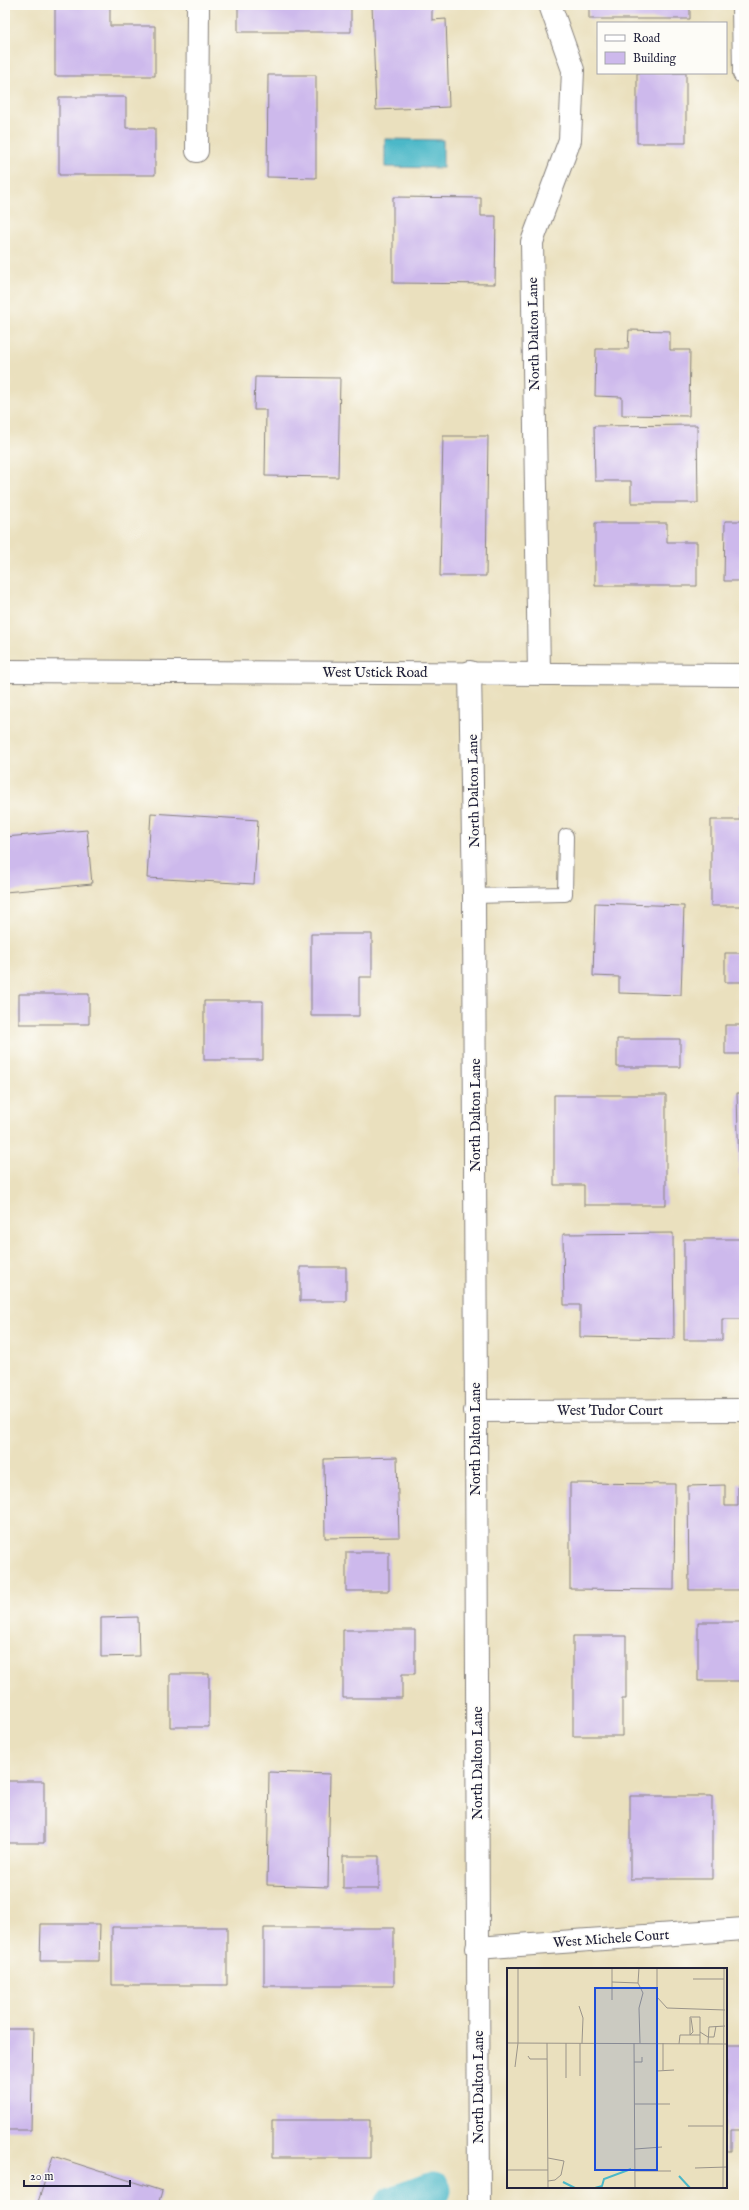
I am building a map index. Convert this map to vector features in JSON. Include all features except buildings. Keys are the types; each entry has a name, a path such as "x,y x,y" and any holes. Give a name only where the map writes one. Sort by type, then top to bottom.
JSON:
{"street":[{"path":"197,151 198,5"},
{"name":"North Dalton Lane","path":"539,673 532,242 570,140 573,70 550,5"},
{"path":"743,5 744,73"},
{"name":"West Ustick Road","path":"5,671 470,672 744,675"},
{"name":"North Dalton Lane","path":"470,672 474,896 479,2205"},
{"name":"West Tudor Court","path":"475,1411 744,1410"},
{"name":"West Michele Court","path":"477,1948 744,1929"}],"lane":[{"path":"474,896 565,894 566,836"}],"water":[{"path":"385,139 443,140 443,168 385,167"}],"waterway":[{"path":"392,2205 433,2190"}]}
